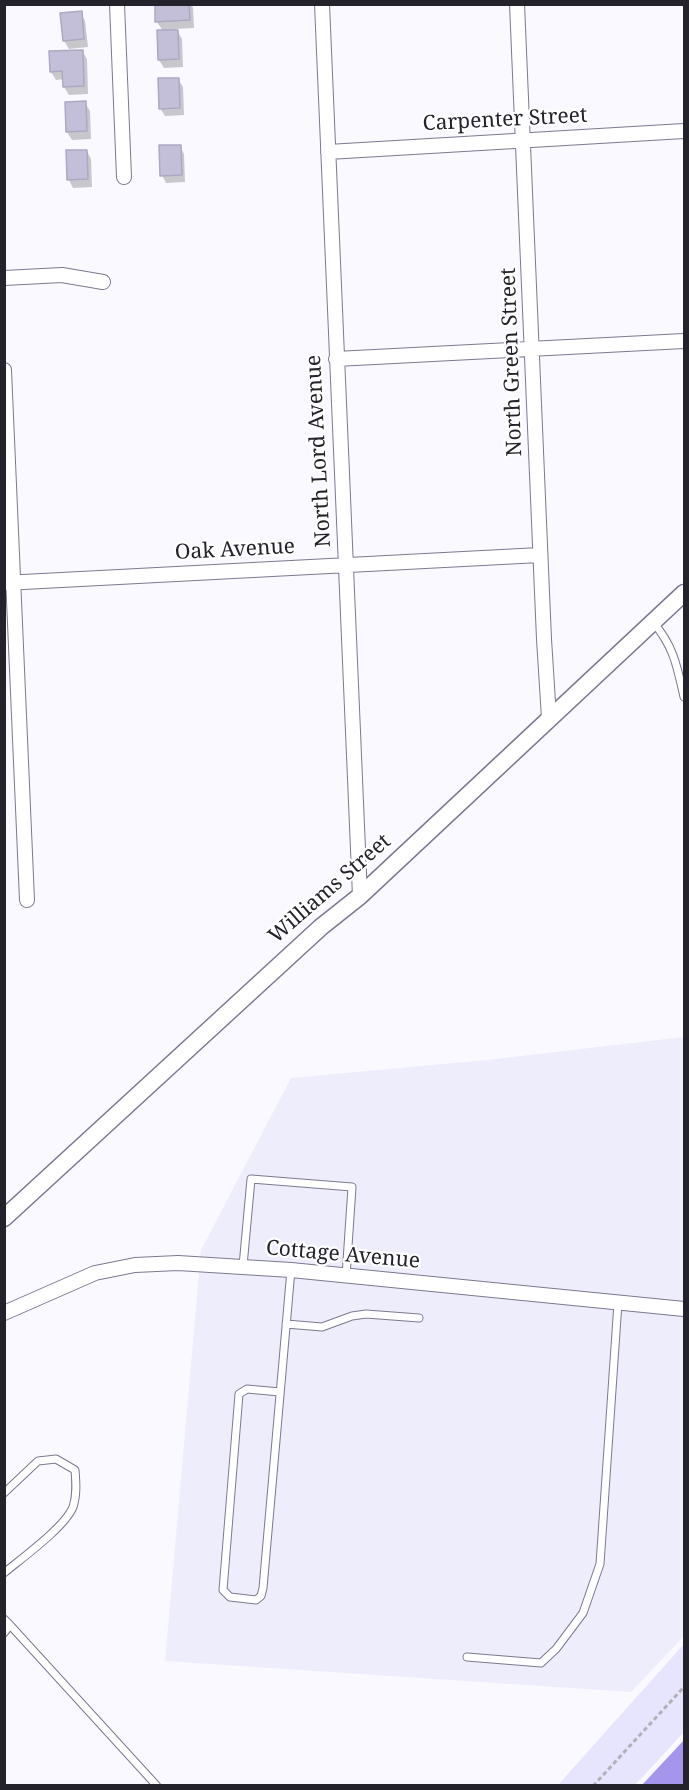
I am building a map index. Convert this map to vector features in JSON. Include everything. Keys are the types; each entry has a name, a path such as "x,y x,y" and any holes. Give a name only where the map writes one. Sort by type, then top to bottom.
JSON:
{"street":[{"path":"117,4 124,177"},
{"name":"North Lord Avenue","path":"322,4 360,896"},
{"name":"North Green Street","path":"517,4 549,718"},
{"name":"Carpenter Street","path":"328,152 684,131"},
{"path":"4,278 62,275 103,282"},
{"path":"336,359 684,341"},
{"path":"4,370 8,583 27,900"},
{"name":"Oak Avenue","path":"8,583 540,555"},
{"name":"Williams Street","path":"4,1218 321,927 360,896 684,593"},
{"name":"Cottage Avenue","path":"4,1312 95,1274 135,1265 178,1263 291,1270 684,1309"}],"lane":[{"path":"653,622 667,639 684,697"},
{"path":"243,1266 251,1179 352,1187 346,1276"},
{"path":"280,1392 247,1389 239,1394 223,1590 230,1597 256,1600 261,1596 263,1588 291,1270"},
{"path":"467,1657 541,1663 556,1649 583,1613 600,1564 618,1303"},
{"path":"286,1324 322,1327 352,1316 366,1314 418,1318"},
{"path":"4,1492 38,1461 56,1459 75,1470 75,1498 65,1521 4,1573"},
{"path":"4,1633 7,1622"},
{"path":"7,1622 157,1785"}],"path":[{"path":"593,1785 684,1687"}],"shaded area":[{"path":"684,1037 684,1636 631,1692 165,1661 201,1250 291,1078 487,1060"},
{"path":"684,1644 684,1732 635,1785 558,1785"},
{"path":"684,1740 684,1785 642,1785"}],"building":[{"path":"155,4 189,4 190,20 155,22"},
{"path":"82,11 84,39 63,41 60,13"},
{"path":"157,30 178,30 179,59 158,60"},
{"path":"83,50 84,86 63,87 62,71 50,72 49,51"},
{"path":"158,78 179,78 180,108 159,109"},
{"path":"86,101 87,131 66,132 65,102"},
{"path":"159,145 181,145 182,175 160,176"},
{"path":"66,150 87,150 88,179 67,180"}]}
